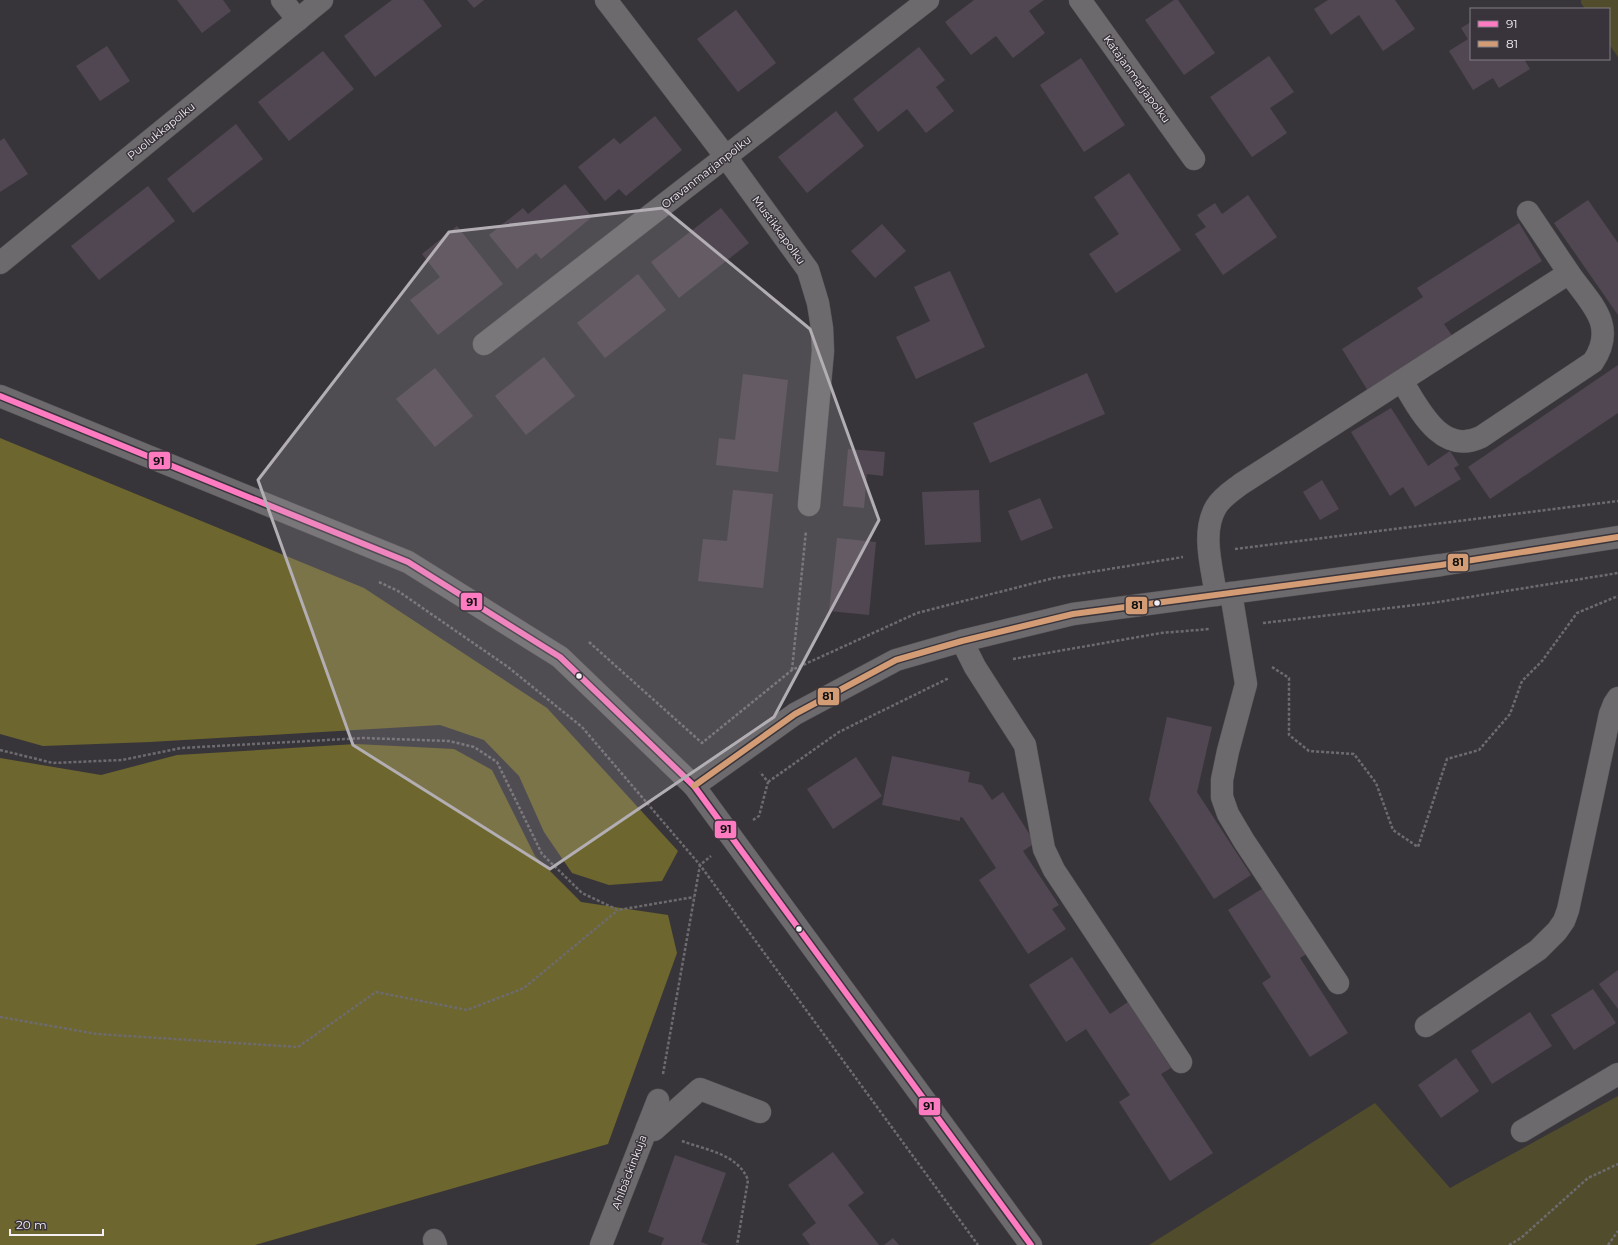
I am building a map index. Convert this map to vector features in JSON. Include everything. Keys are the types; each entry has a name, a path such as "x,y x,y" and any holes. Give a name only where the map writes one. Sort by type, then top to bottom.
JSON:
{"street":[{"path":"282,0 298,20"},
{"name":"Puolukkapolku","path":"0,263 322,0"},
{"name":"Mustikkapolku","path":"606,0 726,156 808,270 818,303 822,328 823,351 809,505"},
{"name":"Oravanmarjanpolku","path":"484,344 928,0"},
{"name":"Katajanmarjapolku","path":"1080,0 1194,159"},
{"path":"1402,381 1428,422 1438,432 1462,442 1472,441 1481,437 1594,362 1600,352 1604,338 1604,327 1599,316 1528,212"},
{"path":"1338,983 1244,841 1228,814 1222,797 1222,780 1246,684 1238,636 1223,594 1208,535 1216,507 1226,495 1569,273"},
{"path":"0,396 408,562 560,657 694,786 1031,1245"},
{"path":"694,786 795,714 896,660 962,641 1073,614 1441,565 1618,536"},
{"path":"962,641 976,667 1025,745 1044,850 1070,895 1181,1062"},
{"path":"1426,1026 1538,950 1564,921 1568,910 1610,714 1618,698"},
{"path":"1522,1131 1618,1074"},
{"path":"650,1129 700,1089 760,1112"},
{"name":"Ahlbäckinkuja","path":"601,1245 650,1129 658,1100"}],"path":[{"path":"792,670 809,505"},
{"path":"658,1100 700,865 759,816 768,782 840,732 933,684 976,667 1162,633 1238,636 1618,573"},
{"path":"377,581 398,591 508,667 582,727 700,865 978,1245"},
{"path":"1238,636 1289,678 1289,735 1309,752 1354,754 1376,783 1393,830 1418,847 1447,759 1479,750 1510,714 1522,681 1542,661 1577,614 1618,596"},
{"path":"0,750 53,763 122,760 181,748 364,738 449,741 474,747 497,762 542,854 582,892 618,910"},
{"path":"744,750 768,782"},
{"path":"0,1017 97,1034 298,1047 376,992 467,1010 524,988 618,910 694,897"},
{"path":"650,1129 731,1159 745,1172 748,1180 737,1245"},
{"path":"1509,1245 1521,1238 1588,1178 1618,1164"},
{"path":"1608,1245 1618,1231"}],"highlighted area":[{"path":"663,208 810,329 879,520 774,717 550,869 353,745 258,480 449,232"}],"shaded area":[{"path":"1581,0 1618,0 1618,57 1610,45 1610,8 1584,8"},
{"path":"0,438 364,588 547,708 678,851 662,881 609,885 572,873 544,832 519,776 484,740 440,725 150,742 43,746 0,734"},
{"path":"356,744 454,749 492,770 535,856 581,902 668,915 677,953 608,1144 255,1245 0,1245 0,758 101,775 177,755"},
{"path":"1618,1096 1618,1245 1149,1245 1375,1103 1450,1188"}],"building":[{"path":"177,0 223,0 231,11 202,33"},
{"path":"392,0 423,0 442,26 375,77 344,36"},
{"path":"467,0 484,0 474,8"},
{"path":"974,0 1044,0 1029,11 1045,33 1013,58 996,36 971,55 945,22"},
{"path":"1174,0 1178,0 1215,53 1184,75 1145,20"},
{"path":"1328,0 1395,0 1415,29 1383,51 1359,15 1331,35 1314,9"},
{"path":"736,10 776,63 738,92 697,39"},
{"path":"1470,23 1470,60 1525,60 1530,69 1499,88 1493,78 1473,90 1449,51 1468,39 1461,28"},
{"path":"107,46 130,81 100,101 76,66"},
{"path":"919,47 945,80 936,87 954,111 926,133 907,109 878,132 853,99"},
{"path":"323,51 354,89 289,141 258,102"},
{"path":"1269,56 1294,92 1270,108 1287,133 1252,157 1210,97"},
{"path":"1081,58 1125,125 1084,152 1040,85"},
{"path":"836,111 864,146 807,193 778,157"},
{"path":"655,116 682,150 626,196 619,189 605,201 578,167 614,138 620,144"},
{"path":"236,124 263,159 193,213 167,179"},
{"path":"4,138 28,174 0,192 0,141"},
{"path":"1129,173 1181,250 1116,293 1089,254 1119,234 1094,197"},
{"path":"565,184 592,217 541,259 536,253 517,269 489,235 523,208 528,214"},
{"path":"148,186 175,221 99,280 71,246"},
{"path":"1248,195 1277,237 1223,275 1195,234 1206,227 1197,215 1215,203 1222,214"},
{"path":"1588,200 1618,243 1618,315 1554,223"},
{"path":"721,208 749,243 679,298 651,262"},
{"path":"1519,223 1542,261 1444,324 1453,337 1368,391 1342,349 1423,297 1417,288"},
{"path":"882,224 906,251 875,278 851,251"},
{"path":"457,226 503,284 438,335 410,300 440,277 422,254"},
{"path":"950,271 985,347 916,379 896,337 930,321 914,287"},
{"path":"638,274 666,310 605,358 577,323"},
{"path":"544,357 575,396 526,435 495,396"},
{"path":"1618,365 1618,413 1490,499 1468,467"},
{"path":"435,368 473,416 435,447 396,399"},
{"path":"1087,373 1105,414 990,463 973,423"},
{"path":"743,374 788,380 778,472 716,465 719,438 735,440"},
{"path":"1391,408 1428,466 1450,451 1459,465 1454,468 1461,479 1415,507 1403,487 1390,496 1351,432"},
{"path":"848,449 885,452 883,476 867,474 864,508 843,506"},
{"path":"1322,480 1339,509 1320,520 1303,492"},
{"path":"733,490 773,494 763,588 698,581 703,539 727,541"},
{"path":"979,490 981,542 925,545 922,492"},
{"path":"1040,498 1053,528 1021,541 1008,511"},
{"path":"837,538 876,542 869,615 829,611"},
{"path":"1167,717 1212,727 1197,792 1251,875 1214,899 1149,800"},
{"path":"892,756 970,772 968,782 982,785 992,800 1003,792 1035,843 1023,851 1059,905 1052,909 1066,929 1028,954 979,880 996,868 963,818 960,817 960,821 882,805"},
{"path":"856,757 882,796 833,829 807,789"},
{"path":"1265,887 1308,953 1300,958 1348,1033 1310,1057 1262,983 1271,977 1228,910"},
{"path":"1072,957 1110,1014 1128,1002 1171,1068 1161,1074 1213,1153 1170,1181 1119,1102 1130,1095 1086,1029 1066,1042 1029,985"},
{"path":"1618,970 1618,1009 1599,984"},
{"path":"1593,989 1616,1023 1574,1050 1551,1015"},
{"path":"1530,1012 1552,1046 1492,1084 1471,1051"},
{"path":"1456,1058 1479,1091 1441,1118 1418,1085"},
{"path":"833,1152 864,1193 848,1205 879,1245 810,1245 802,1234 816,1223 788,1185"},
{"path":"675,1155 726,1173 701,1242 709,1245 661,1245 664,1238 648,1232"},
{"path":"893,1238 899,1245 884,1245"}],"transit line":[{"name":"91","path":"0,396 408,562 560,657 694,786 1031,1245"},
{"name":"81","path":"694,786 795,714 896,660 962,641 1073,614 1441,565 1618,537"}]}
